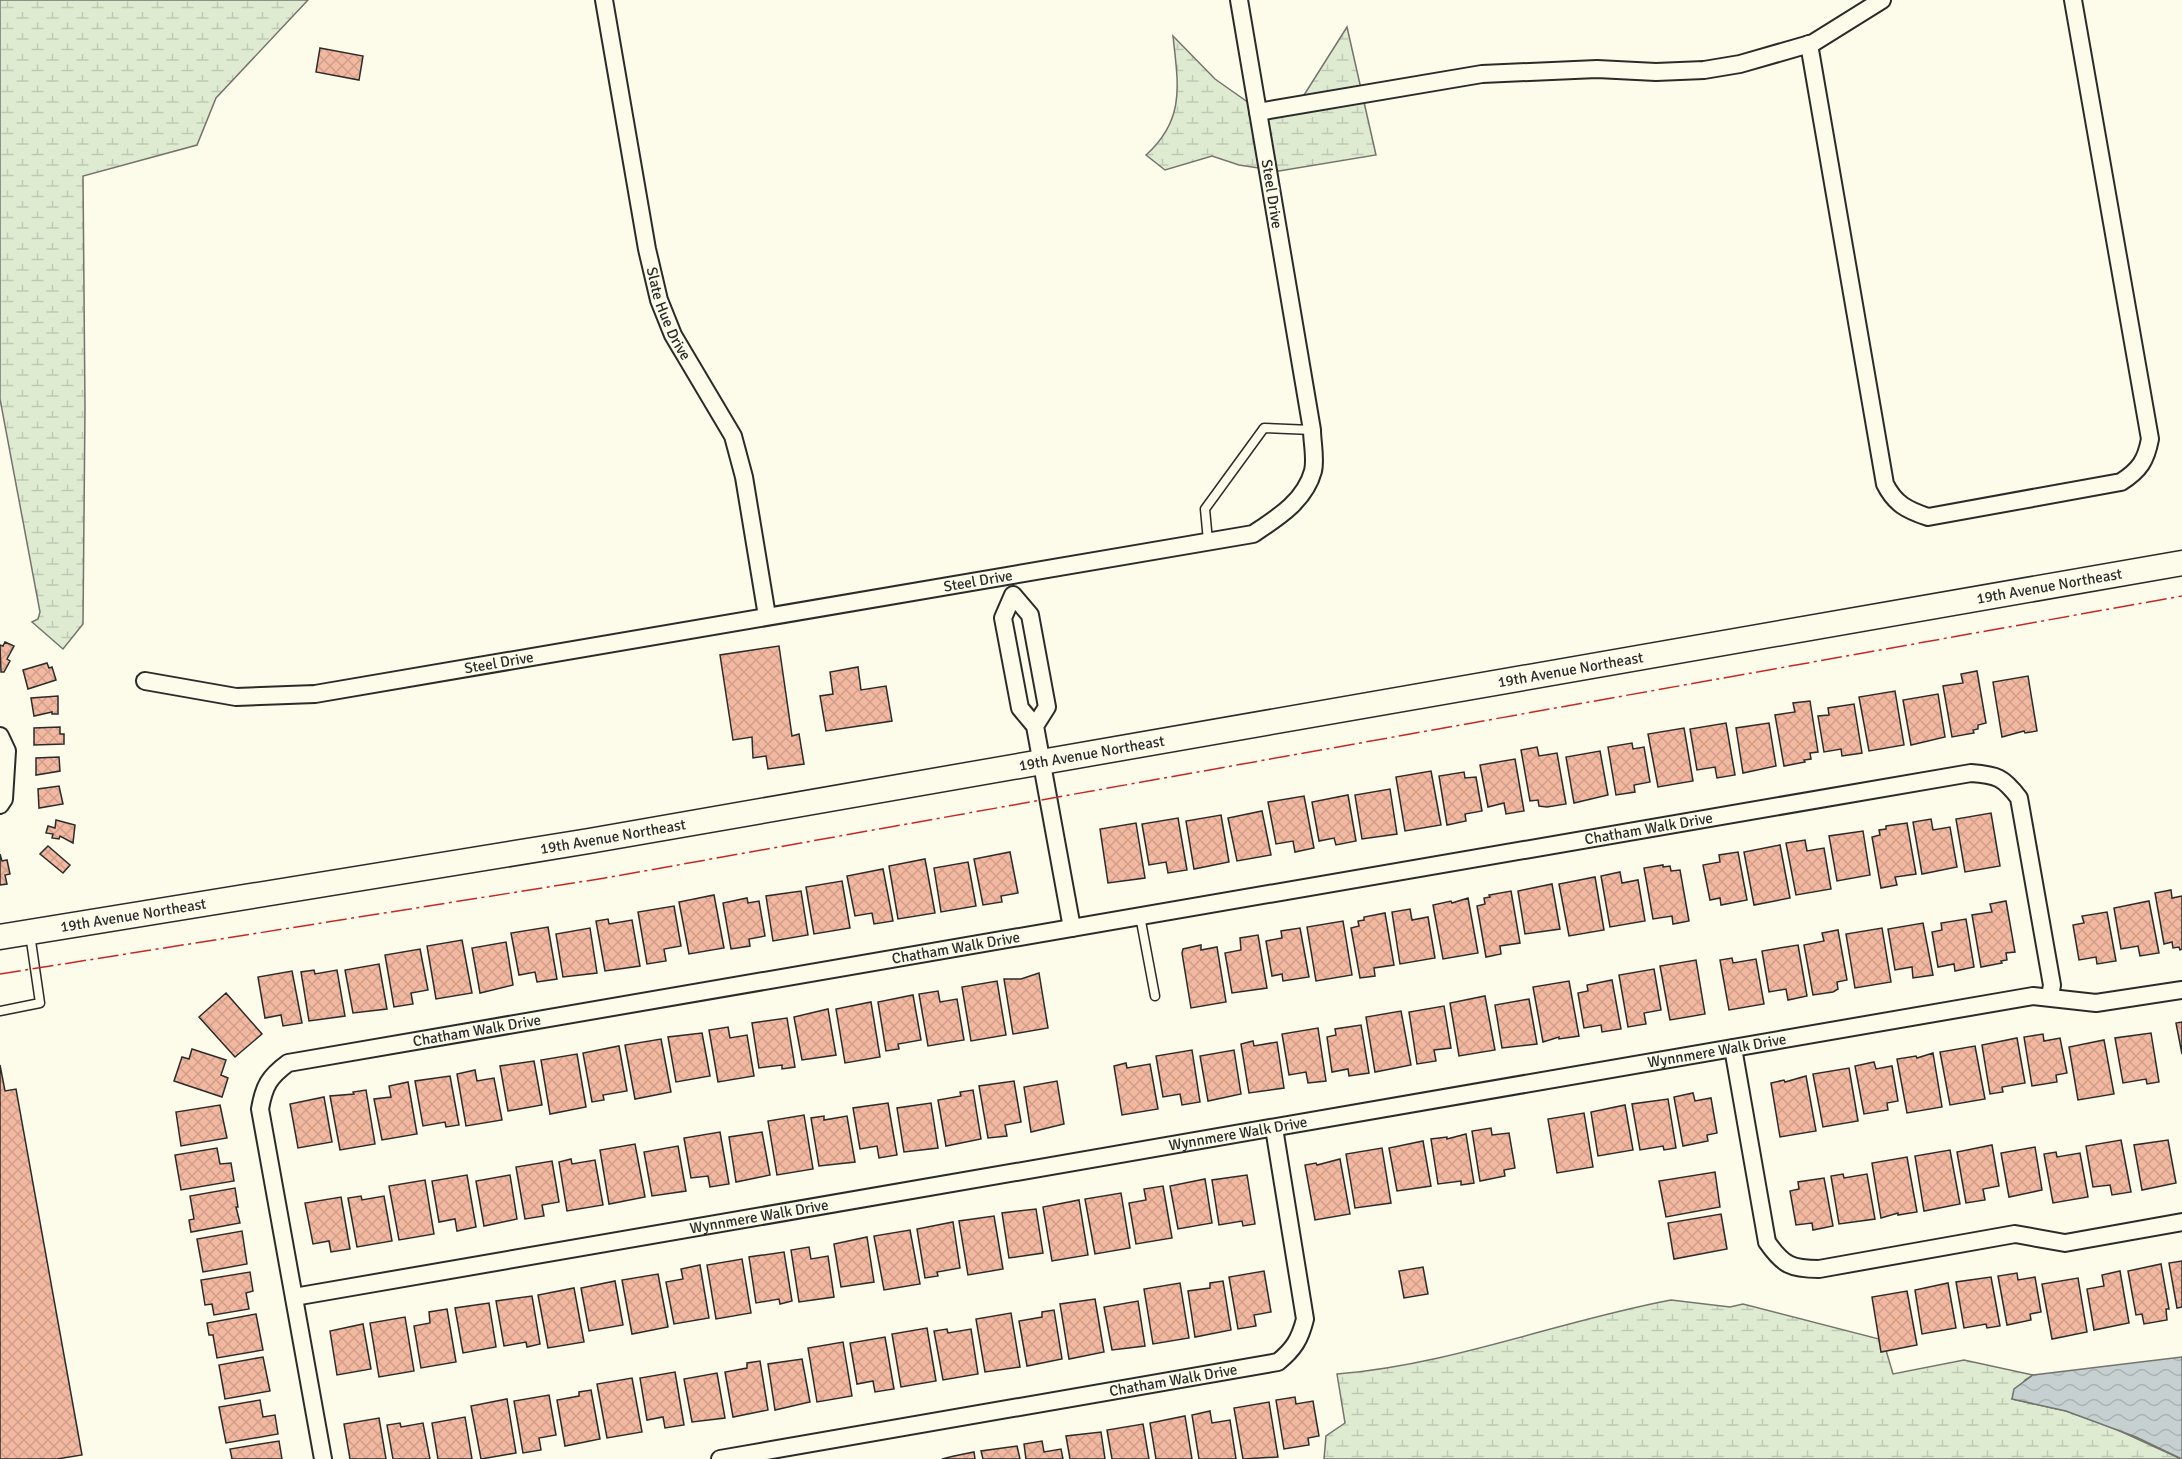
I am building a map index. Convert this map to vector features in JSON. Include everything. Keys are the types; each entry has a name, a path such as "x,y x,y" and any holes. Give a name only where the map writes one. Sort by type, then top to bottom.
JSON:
{"street":[{"name":"Slate Hue Drive","path":"604,0 647,249 659,300 673,335 733,436 744,477 766,616"},
{"name":"Steel Drive","path":"146,681 237,697 315,694 1253,534 1280,516 1299,498 1313,471 1312,430 1239,0"},
{"path":"1258,112 1482,74 1586,69 1656,72 1704,70 1740,64 1809,44 1882,0"},
{"path":"1809,44 1885,484 1893,500 1909,511 1928,517 2121,482 2136,472 2146,458 2150,439 2073,0"},
{"name":"19th Avenue Northeast","path":"0,937 589,841 2182,563"},
{"path":"1009,575 1013,595 1030,615 1047,707 1035,726"},
{"path":"1013,595 1003,618 1020,708 1035,726 1072,928"},
{"path":"0,736 8,751 4,800 0,805"},
{"name":"Chatham Walk Drive","path":"323,1459 261,1109 264,1087 271,1075 288,1063 1959,775 1992,775 2007,782 2019,798 2052,985 2050,996"},
{"name":"Wynnmere Walk Drive","path":"294,1297 2033,996 2050,996 2073,1003 2096,1004 2182,990"},
{"path":"1733,1048 1767,1242 1780,1261 1800,1269 1819,1269 2015,1234 2065,1243 2182,1222"},
{"name":"Chatham Walk Drive","path":"720,1459 1278,1362 1292,1352 1300,1340 1305,1319 1274,1128"}],"lane":[{"path":"1208,541 1205,509 1264,428 1312,430"},
{"path":"1140,916 1155,996"},
{"path":"0,1011 40,1003 29,932"}],"green space":[{"path":"0,0 308,0 216,98 197,145 83,176 85,407 83,624 63,649 32,622 38,619 40,612 0,399"},
{"path":"1347,27 1376,155 1279,171 1239,165 1212,156 1165,170 1146,155 1159,142 1173,114 1177,70 1173,36 1215,79 1259,110 1299,103"},
{"path":"1671,1300 1730,1307 1743,1304 1883,1340 1893,1374 1964,1360 2033,1375 2025,1380 2012,1399 2066,1411 2109,1426 2181,1459 1324,1459 1326,1436 1345,1423 1337,1374 1421,1362"}],"water":[{"path":"2182,1357 2182,1459 2136,1437 2066,1411 2012,1399 2014,1389 2033,1375"}],"building":[{"path":"320,48 363,56 359,80 316,72"},
{"path":"5,642 14,646 7,659 10,661 4,672 1,672 0,645 3,646"},
{"path":"779,646 792,736 799,734 804,764 768,769 766,756 753,758 752,737 733,740 720,655"},
{"path":"47,663 49,668 52,667 56,680 28,689 23,670"},
{"path":"858,667 861,690 886,686 892,721 826,731 820,696 833,694 830,672"},
{"path":"1977,671 1986,723 1978,725 1978,729 1973,730 1974,733 1952,737 1943,686 1963,683 1961,674"},
{"path":"2028,676 2037,731 2025,733 2024,731 2002,737 1993,682"},
{"path":"1895,691 1904,745 1869,751 1859,697"},
{"path":"1938,694 1945,737 1911,745 1903,700"},
{"path":"58,696 58,714 52,714 52,712 34,716 31,698"},
{"path":"1810,701 1818,752 1810,753 1811,759 1804,760 1805,762 1784,766 1775,715 1795,712 1793,703"},
{"path":"1854,704 1862,753 1842,756 1841,749 1824,752 1818,716 1829,715 1828,708"},
{"path":"1726,723 1735,775 1717,778 1715,767 1697,770 1690,729"},
{"path":"1769,723 1776,766 1743,773 1736,728"},
{"path":"60,727 60,734 64,734 64,744 34,745 34,728"},
{"path":"1684,728 1693,781 1658,787 1648,734"},
{"path":"1632,743 1633,749 1644,747 1650,782 1634,785 1635,792 1616,795 1608,747"},
{"path":"1537,747 1539,756 1557,753 1566,804 1547,807 1539,806 1538,800 1530,801 1521,750"},
{"path":"1600,751 1608,795 1574,803 1566,757"},
{"path":"59,757 60,771 36,775 36,758"},
{"path":"1515,759 1524,811 1506,814 1504,803 1488,807 1480,765"},
{"path":"1431,771 1441,825 1405,831 1396,777"},
{"path":"1464,772 1465,778 1476,777 1482,811 1465,814 1466,821 1447,825 1439,776"},
{"path":"59,786 63,804 39,808 38,789"},
{"path":"1390,789 1397,834 1362,839 1355,795"},
{"path":"1348,795 1356,841 1336,845 1334,838 1319,841 1312,802"},
{"path":"1304,796 1314,848 1295,852 1293,841 1276,844 1268,802"},
{"path":"1262,811 1271,855 1237,861 1228,818"},
{"path":"1991,813 2000,866 1965,872 1956,819"},
{"path":"1221,815 1229,862 1194,869 1186,821"},
{"path":"1178,818 1187,870 1168,873 1166,862 1149,865 1142,824"},
{"path":"1931,819 1933,830 1950,827 1957,867 1922,874 1913,822"},
{"path":"56,820 75,825 73,843 60,836 59,839 52,838 53,834 46,833 48,826 55,828"},
{"path":"1136,823 1145,878 1108,883 1100,829"},
{"path":"1907,823 1916,874 1895,877 1897,885 1881,888 1872,837 1880,835 1879,830 1886,829 1886,826"},
{"path":"1863,831 1870,875 1837,881 1829,836"},
{"path":"1805,840 1807,851 1824,848 1831,889 1796,895 1786,843"},
{"path":"1780,845 1790,898 1754,905 1744,852"},
{"path":"48,846 70,865 63,873 40,854"},
{"path":"1010,852 1018,893 1001,896 1002,902 983,905 974,859"},
{"path":"1738,852 1747,900 1721,905 1720,898 1710,900 1703,865 1720,862 1719,855"},
{"path":"0,854 2,861 7,860 10,874 5,875 7,884 0,885"},
{"path":"925,859 935,913 898,919 889,866"},
{"path":"968,862 976,906 941,912 934,868"},
{"path":"1663,865 1663,867 1670,866 1671,871 1680,870 1689,921 1673,924 1672,916 1653,919 1644,868"},
{"path":"883,869 893,921 874,924 872,913 855,916 847,876"},
{"path":"1620,872 1622,883 1638,880 1645,921 1610,927 1601,876"},
{"path":"1595,877 1604,930 1569,936 1559,884"},
{"path":"842,881 850,928 814,934 806,887"},
{"path":"1552,884 1560,929 1525,934 1518,891"},
{"path":"2171,890 2172,898 2182,896 2182,949 2180,950 2179,947 2173,948 2172,942 2164,944 2155,893"},
{"path":"801,891 808,935 773,941 766,896"},
{"path":"1511,891 1520,943 1500,946 1501,954 1486,957 1477,906 1485,904 1484,898 1490,897 1489,895"},
{"path":"714,895 724,948 689,954 679,902"},
{"path":"747,898 748,903 759,901 765,936 749,939 750,946 731,949 723,903"},
{"path":"1468,898 1478,953 1443,959 1433,905"},
{"path":"2006,901 2015,952 2006,953 2007,960 2001,961 2002,963 1981,967 1972,915 1992,912 1990,904"},
{"path":"2149,901 2159,953 2140,956 2138,946 2121,949 2114,908"},
{"path":"674,906 681,946 664,949 666,961 647,964 638,912"},
{"path":"1410,909 1412,920 1428,917 1435,958 1400,964 1392,912"},
{"path":"2107,912 2116,961 2097,964 2096,957 2079,960 2073,925 2084,923 2082,916"},
{"path":"1385,913 1394,965 1374,968 1375,976 1360,978 1351,928 1359,926 1358,921 1364,920 1364,917"},
{"path":"608,919 609,924 632,920 640,966 605,971 596,921"},
{"path":"1966,919 1974,967 1955,971 1954,964 1938,967 1932,932 1942,930 1941,923"},
{"path":"1343,921 1352,975 1316,981 1307,927"},
{"path":"1923,923 1933,975 1913,978 1912,967 1895,970 1888,929"},
{"path":"548,927 557,979 537,982 535,972 519,975 511,933"},
{"path":"590,928 597,973 563,977 556,934"},
{"path":"1300,928 1309,977 1283,981 1282,974 1272,976 1266,941 1282,938 1281,931"},
{"path":"1882,928 1891,982 1855,988 1846,934"},
{"path":"1838,930 1847,980 1837,982 1838,989 1833,992 1813,995 1804,945 1824,941 1822,933"},
{"path":"1258,935 1267,988 1232,993 1225,953 1241,950 1240,938"},
{"path":"462,940 472,993 436,999 427,946"},
{"path":"506,942 513,985 480,993 472,948"},
{"path":"1201,945 1201,950 1217,947 1226,1002 1191,1008 1182,953 1183,949"},
{"path":"1798,945 1807,996 1788,1000 1786,989 1769,992 1762,951"},
{"path":"420,949 428,990 411,993 413,1004 394,1007 385,955"},
{"path":"1732,958 1733,963 1756,959 1764,1004 1729,1010 1720,960"},
{"path":"1696,960 1705,1014 1670,1020 1660,966"},
{"path":"379,964 387,1009 353,1013 345,970"},
{"path":"1654,969 1661,1010 1644,1013 1646,1024 1628,1027 1619,975"},
{"path":"314,970 315,974 337,970 345,1016 309,1021 301,972"},
{"path":"292,971 302,1023 283,1026 281,1015 265,1018 258,977"},
{"path":"1039,973 1048,1028 1013,1034 1004,979 1021,979"},
{"path":"1612,980 1621,1029 1602,1032 1601,1025 1584,1028 1578,993 1588,991 1587,985"},
{"path":"997,981 1006,1035 971,1041 962,987"},
{"path":"1569,981 1579,1036 1559,1039 1559,1037 1543,1042 1533,987"},
{"path":"938,991 940,1002 957,999 964,1040 928,1046 919,994"},
{"path":"226,993 262,1034 235,1057 199,1017"},
{"path":"913,995 921,1040 898,1044 899,1049 886,1051 878,1002"},
{"path":"1485,996 1495,1050 1459,1056 1450,1003"},
{"path":"1529,999 1537,1044 1502,1048 1495,1005"},
{"path":"871,1002 880,1057 845,1063 836,1009"},
{"path":"1444,1006 1451,1048 1434,1050 1436,1061 1417,1064 1409,1012"},
{"path":"828,1009 836,1055 802,1060 794,1017"},
{"path":"1401,1011 1411,1065 1375,1072 1366,1017"},
{"path":"787,1018 795,1067 782,1069 782,1065 759,1068 752,1023"},
{"path":"2182,1022 2182,1054 2176,1023"},
{"path":"1361,1025 1369,1073 1349,1076 1348,1069 1332,1072 1327,1037 1336,1035 1335,1029"},
{"path":"728,1027 730,1038 747,1035 754,1076 718,1082 709,1030"},
{"path":"1318,1028 1326,1081 1308,1083 1306,1072 1289,1075 1282,1034"},
{"path":"702,1033 710,1076 676,1082 668,1037"},
{"path":"2151,1033 2159,1082 2147,1084 2146,1079 2123,1083 2115,1038"},
{"path":"2043,1034 2044,1041 2060,1038 2067,1073 2056,1075 2057,1082 2032,1086 2024,1037"},
{"path":"2017,1038 2025,1083 2002,1087 2003,1092 1990,1094 1982,1045"},
{"path":"661,1039 671,1092 635,1099 625,1045"},
{"path":"2104,1040 2114,1094 2078,1100 2069,1047"},
{"path":"1253,1041 1254,1046 1277,1042 1284,1088 1249,1093 1241,1044"},
{"path":"619,1046 627,1091 603,1095 604,1100 592,1102 583,1053"},
{"path":"1975,1046 1985,1099 1950,1105 1940,1052"},
{"path":"192,1049 226,1060 221,1075 228,1078 222,1097 174,1081 182,1057 189,1059"},
{"path":"1192,1050 1200,1102 1182,1105 1180,1094 1163,1097 1156,1056"},
{"path":"1234,1050 1241,1094 1208,1101 1200,1056"},
{"path":"1933,1053 1942,1107 1907,1113 1897,1059 1916,1056 1917,1058"},
{"path":"577,1054 586,1107 550,1114 541,1060"},
{"path":"534,1061 542,1105 508,1111 500,1066"},
{"path":"1874,1062 1876,1069 1892,1066 1898,1101 1887,1103 1888,1110 1864,1114 1855,1066"},
{"path":"1126,1063 1127,1068 1150,1064 1158,1109 1122,1115 1114,1066"},
{"path":"0,1065 5,1091 16,1089 82,1455 57,1459 0,1459"},
{"path":"1849,1068 1858,1121 1823,1127 1813,1074"},
{"path":"475,1070 477,1081 494,1078 502,1120 466,1126 457,1074"},
{"path":"450,1076 459,1125 446,1127 445,1122 423,1126 415,1081"},
{"path":"1806,1076 1816,1131 1780,1137 1771,1083"},
{"path":"1014,1081 1021,1122 1005,1125 1007,1136 988,1138 979,1086"},
{"path":"1057,1081 1064,1124 1031,1132 1024,1087"},
{"path":"408,1082 417,1134 382,1140 374,1099 391,1097 389,1086"},
{"path":"366,1090 375,1144 340,1150 330,1096 354,1094 353,1092"},
{"path":"973,1090 981,1139 946,1146 938,1100 961,1096 960,1092"},
{"path":"1693,1093 1695,1101 1711,1098 1717,1133 1707,1135 1708,1141 1683,1146 1674,1097"},
{"path":"324,1097 332,1142 298,1148 290,1104"},
{"path":"1668,1099 1676,1148 1664,1150 1663,1146 1640,1150 1632,1104"},
{"path":"888,1103 897,1155 879,1158 877,1146 860,1149 853,1108"},
{"path":"931,1103 938,1148 904,1152 897,1108"},
{"path":"220,1105 227,1138 181,1146 176,1112"},
{"path":"1625,1105 1633,1150 1598,1156 1591,1112"},
{"path":"1584,1113 1593,1167 1557,1173 1548,1119"},
{"path":"804,1115 813,1169 777,1175 768,1121"},
{"path":"824,1116 824,1120 847,1116 855,1162 819,1166 811,1118"},
{"path":"1491,1128 1492,1135 1509,1133 1515,1168 1504,1170 1505,1176 1480,1181 1472,1131"},
{"path":"720,1132 729,1184 710,1187 708,1176 691,1178 684,1138"},
{"path":"762,1132 770,1175 736,1182 729,1137"},
{"path":"1466,1134 1474,1183 1461,1185 1461,1181 1438,1184 1431,1139 1447,1137 1447,1139"},
{"path":"2121,1140 2131,1192 2112,1195 2110,1185 2093,1187 2086,1146"},
{"path":"2168,1140 2176,1183 2142,1190 2134,1145"},
{"path":"1423,1141 1431,1186 1397,1191 1389,1148"},
{"path":"635,1144 645,1197 609,1204 600,1150"},
{"path":"1992,1145 1999,1186 1983,1189 1985,1200 1966,1203 1957,1152"},
{"path":"678,1146 686,1191 652,1196 644,1152"},
{"path":"2035,1147 2042,1190 2009,1197 2001,1153"},
{"path":"217,1148 220,1164 231,1163 234,1181 181,1190 175,1155"},
{"path":"1382,1148 1391,1203 1355,1208 1346,1154"},
{"path":"1950,1150 1960,1204 1924,1211 1915,1156"},
{"path":"2056,1152 2057,1157 2080,1153 2088,1197 2053,1203 2044,1154"},
{"path":"1907,1157 1917,1212 1898,1215 1898,1213 1881,1218 1872,1163"},
{"path":"571,1159 572,1164 595,1160 603,1205 567,1211 559,1162"},
{"path":"1340,1159 1350,1214 1315,1220 1305,1165 1316,1163 1317,1165"},
{"path":"552,1161 559,1202 542,1205 544,1216 525,1219 516,1167"},
{"path":"1715,1172 1720,1207 1666,1217 1659,1181"},
{"path":"1843,1174 1844,1178 1867,1174 1875,1219 1839,1224 1831,1176"},
{"path":"467,1175 476,1227 457,1231 455,1219 439,1222 432,1181"},
{"path":"510,1175 517,1219 484,1226 476,1181"},
{"path":"1247,1175 1255,1224 1243,1226 1242,1221 1219,1225 1212,1180"},
{"path":"1824,1178 1833,1226 1813,1230 1812,1223 1796,1225 1790,1191 1799,1189 1798,1182"},
{"path":"1205,1179 1212,1223 1178,1229 1170,1186"},
{"path":"425,1180 434,1234 399,1240 389,1186"},
{"path":"1163,1186 1172,1238 1136,1244 1129,1203 1146,1200 1144,1189"},
{"path":"235,1188 240,1223 191,1232 189,1220 194,1219 190,1196"},
{"path":"1121,1193 1130,1248 1095,1254 1085,1199"},
{"path":"361,1196 362,1200 384,1196 392,1241 357,1247 348,1198"},
{"path":"341,1197 350,1249 331,1252 329,1241 313,1244 305,1203"},
{"path":"1079,1200 1088,1255 1052,1261 1043,1207"},
{"path":"1036,1209 1043,1253 1009,1258 1002,1213"},
{"path":"1721,1214 1727,1249 1674,1259 1668,1223"},
{"path":"994,1216 1003,1269 968,1275 959,1221"},
{"path":"953,1222 960,1268 937,1272 938,1276 925,1278 917,1229"},
{"path":"910,1230 920,1284 884,1290 874,1236"},
{"path":"242,1231 247,1264 203,1272 197,1239"},
{"path":"867,1237 874,1282 841,1287 834,1244"},
{"path":"809,1247 811,1259 828,1256 834,1297 799,1302 791,1250"},
{"path":"784,1252 792,1301 780,1304 779,1299 756,1303 749,1257"},
{"path":"742,1259 751,1313 716,1319 707,1265"},
{"path":"2182,1261 2182,1307 2177,1308 2169,1263"},
{"path":"2161,1264 2169,1309 2166,1309 2167,1320 2144,1324 2142,1314 2136,1315 2128,1271"},
{"path":"700,1265 709,1318 674,1324 666,1282 683,1279 681,1269"},
{"path":"1423,1267 1428,1294 1404,1298 1399,1271"},
{"path":"1264,1271 1271,1312 1254,1315 1256,1326 1238,1329 1229,1277"},
{"path":"2120,1271 2129,1323 2094,1330 2087,1289 2104,1286 2102,1275"},
{"path":"250,1272 253,1291 246,1293 249,1309 214,1315 212,1304 205,1305 201,1280"},
{"path":"2017,1273 2018,1280 2035,1277 2041,1312 2030,1314 2031,1320 2007,1325 1998,1276"},
{"path":"658,1274 668,1327 632,1334 622,1280"},
{"path":"1991,1277 2000,1326 1987,1328 1986,1324 1964,1328 1956,1282"},
{"path":"2078,1278 2087,1332 2052,1339 2042,1284"},
{"path":"615,1281 623,1325 589,1331 581,1288"},
{"path":"1223,1281 1231,1330 1195,1337 1188,1291 1210,1288 1210,1283"},
{"path":"1180,1283 1189,1338 1153,1344 1144,1289"},
{"path":"1948,1283 1956,1328 1922,1334 1915,1290"},
{"path":"574,1288 584,1342 548,1348 538,1295"},
{"path":"1907,1291 1917,1345 1881,1352 1872,1297"},
{"path":"532,1296 540,1344 527,1347 526,1342 504,1346 496,1301"},
{"path":"1095,1299 1104,1352 1069,1359 1060,1304"},
{"path":"1138,1301 1145,1346 1112,1350 1104,1307"},
{"path":"489,1303 496,1347 463,1353 455,1308"},
{"path":"447,1309 456,1362 421,1368 414,1326 430,1323 429,1312"},
{"path":"1054,1310 1062,1359 1027,1366 1019,1321 1042,1317 1042,1312"},
{"path":"1011,1313 1020,1367 985,1372 976,1319"},
{"path":"256,1314 263,1350 217,1358 213,1335 209,1335 207,1323"},
{"path":"405,1317 414,1371 379,1377 370,1323"},
{"path":"363,1324 371,1369 337,1375 330,1331"},
{"path":"927,1328 936,1381 901,1387 892,1334"},
{"path":"947,1329 948,1333 971,1329 978,1374 943,1380 934,1331"},
{"path":"885,1337 894,1389 875,1392 873,1381 857,1384 850,1343"},
{"path":"843,1342 852,1396 817,1402 808,1348"},
{"path":"263,1357 270,1391 225,1399 219,1365"},
{"path":"802,1359 810,1402 775,1410 768,1364"},
{"path":"760,1361 768,1410 733,1417 725,1372 747,1368 747,1363"},
{"path":"675,1372 684,1425 665,1428 663,1417 647,1420 640,1378"},
{"path":"717,1373 725,1418 692,1422 684,1379"},
{"path":"632,1378 642,1432 607,1438 597,1384"},
{"path":"591,1390 600,1439 565,1446 557,1400 579,1396 579,1392"},
{"path":"549,1395 556,1435 539,1438 541,1450 523,1453 514,1401"},
{"path":"1295,1397 1296,1404 1313,1401 1319,1436 1308,1438 1309,1445 1284,1449 1276,1400"},
{"path":"507,1399 516,1453 481,1459 471,1406"},
{"path":"260,1400 263,1417 275,1415 278,1434 226,1443 219,1407"},
{"path":"1269,1402 1278,1457 1243,1459 1234,1408"},
{"path":"1210,1411 1212,1423 1230,1420 1236,1459 1199,1459 1192,1415"},
{"path":"1185,1416 1192,1459 1156,1459 1150,1423"},
{"path":"465,1417 472,1459 438,1459 432,1423"},
{"path":"379,1418 386,1459 350,1459 344,1424"},
{"path":"400,1423 401,1427 423,1423 430,1459 393,1459 387,1425"},
{"path":"1143,1424 1149,1459 1112,1459 1107,1430"},
{"path":"1101,1432 1105,1459 1070,1459 1066,1436"},
{"path":"279,1441 282,1459 232,1459 230,1449"},
{"path":"1042,1441 1044,1452 1061,1449 1063,1459 1026,1459 1024,1444"},
{"path":"1017,1446 1020,1459 983,1459 981,1451"},
{"path":"974,1452 975,1459 942,1459 954,1456"}],"power":[{"path":"0,974 605,878 2182,596"}]}
